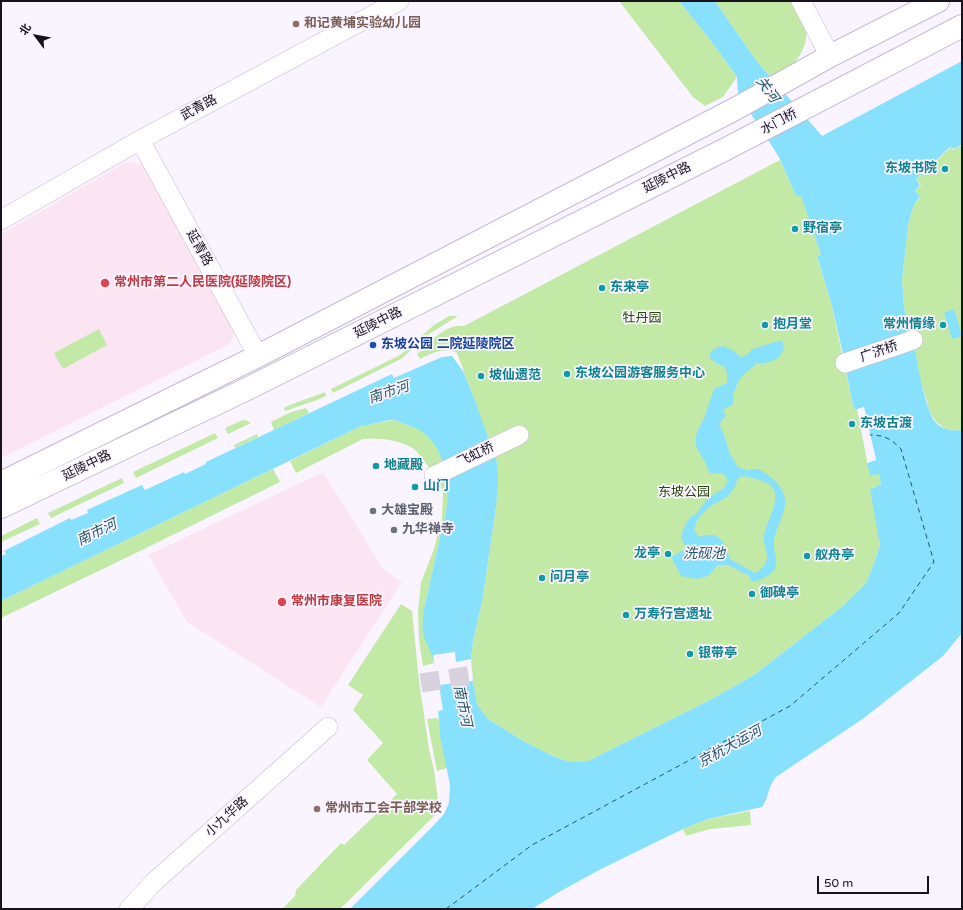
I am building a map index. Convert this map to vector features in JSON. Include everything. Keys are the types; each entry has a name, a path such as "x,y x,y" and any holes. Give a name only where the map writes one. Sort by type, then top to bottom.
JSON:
{"main road":[{"path":"830,56 938,1"},
{"name":"水门桥","path":"752,136 962,26"},
{"name":"延陵中路","path":"1,483 258,356 735,109 830,56"},
{"name":"延陵中路","path":"1,507 249,388 752,136"}],"street":[{"name":"武青路","path":"1,220 140,140 399,1"},
{"path":"802,1 830,56"},
{"name":"延青路","path":"140,140 258,356"},
{"name":"广济桥","path":"845,363 913,340"},
{"name":"飞虹桥","path":"434,476 519,434"},
{"name":"小九华路","path":"129,909 154,882 328,727"}],"shaded area":[{"name":"常州市第二人民医院(延陵院区)","path":"128,161 145,165 235,332 230,344 1,458 1,234"},
{"name":"常州市康复医院","path":"323,472 384,570 402,582 321,707 187,622 148,555"}],"green space":[{"path":"619,1 679,1 737,77 723,97 705,106 693,97"},
{"path":"715,1 791,1 807,31 805,44 794,64 771,77 755,59"},
{"path":"962,145 962,430 957,431 946,429 936,422 930,412 918,372 915,348 904,308 902,280 908,225 913,207 920,197 915,191 921,185 916,179 951,147 954,150"},
{"name":"东坡公园","path":"780,160 796,196 801,194 821,255 817,257 831,302 854,410 857,409 870,476 879,474 881,486 871,488 880,545 875,561 866,583 843,606 754,675 712,699 588,761 570,762 553,756 525,742 488,719 477,706 471,659 473,641 482,602 496,507 497,462 457,353 447,350 433,353 420,359 417,354 444,331 457,326 464,326"},
{"path":"449,316 458,316 429,334 401,359 333,393 331,389 400,355 434,325"},
{"path":"99,329 107,345 63,369 54,353"},
{"path":"325,392 326,396 285,411 284,408"},
{"path":"306,408 309,413 274,430 271,422 291,412"},
{"path":"243,420 251,423 228,434 225,428"},
{"path":"394,420 419,428 435,444 444,463 431,470 418,453 407,445 395,441 375,438 363,439 296,473 290,461 361,426"},
{"path":"215,433 218,438 136,478 133,472"},
{"path":"257,434 258,437 235,448 234,445"},
{"path":"273,469 280,482 1,618 1,601"},
{"path":"447,477 447,507 424,609 425,637 433,655 434,663 423,666 419,640 418,611 421,583 434,549 442,518 443,492 438,480"},
{"path":"122,478 124,483 51,518 48,513"},
{"path":"37,518 40,524 1,542 1,536"},
{"path":"401,604 412,611 419,681 439,807 435,815 340,909 282,909 295,896 296,890 341,843 344,845 397,794 367,760 383,743 353,710 363,695 348,685"},
{"path":"438,718 447,768 437,771 427,719"},
{"path":"750,811 751,825 710,829 686,836 683,829 708,819"}],"water":[{"name":"关河","path":"679,1 715,1 755,59 822,136 962,61 962,144 955,149 950,147 916,179 920,185 915,191 920,196 913,207 908,225 902,280 904,308 911,331 843,354 831,302 817,256 821,255 801,195 796,196 779,157 738,94 737,77"},
{"path":"954,309 962,336 952,339 944,313"},
{"name":"洗砚池","path":"782,340 784,350 778,358 770,362 756,364 742,376 733,395 733,404 723,410 726,416 721,421 720,426 730,454 738,467 747,470 759,469 774,480 784,495 784,512 774,540 776,565 774,570 769,575 755,582 750,580 749,576 728,565 718,565 708,576 697,579 681,576 671,557 687,548 681,538 684,528 690,517 696,514 708,498 724,488 728,481 724,474 711,474 696,445 697,433 705,416 714,389 727,383 726,369 710,358 710,353 714,349 722,346 730,348 741,357 747,355 752,349","holes":["744,476 761,480 769,484 774,490 775,495 774,506 764,535 767,559 763,567 755,573 730,559 723,542 715,535 699,537 694,530 697,520 709,507 727,497 735,487 738,478"]},
{"path":"915,348 922,387 932,417 936,423 945,428 955,431 962,430 962,633 943,656 864,718 776,777 771,784 762,807 708,819 683,829 601,869 532,909 350,909 435,824 444,814 449,803 450,785 440,736 435,666 423,632 424,609 447,507 447,482 445,470 436,447 420,430 394,420 361,426 1,601 1,556 6,554 4,551 70,518 71,520 88,513 87,510 142,485 145,490 184,472 185,474 206,464 206,462 392,374 394,378 442,357 452,356 463,371 497,462 498,481 496,507 482,602 473,641 471,659 477,705 488,719 525,742 553,756 570,762 588,761 712,699 754,675 843,606 866,583 880,545 870,489 881,485 879,474 870,476 867,463 876,460 864,408 854,410 846,371"}],"pier":[{"path":"864,407 876,460 867,463 867,461 874,459 863,410 857,411 857,409"},
{"path":"455,652 456,662 471,659 473,681 439,685 443,710 435,712 433,666 435,666 433,655"}],"ferry route":[{"path":"446,909 532,845 790,706 899,613 934,562 901,449 887,438 870,435"}],"tunnel":[{"path":"421,683 473,675"}],"place":[{"name":"和记黄埔实验幼儿园","path":"296,24"},
{"name":"东坡书院","path":"945,169"},
{"name":"野宿亭","path":"795,229"},
{"name":"常州市第二人民医院(延陵院区)","path":"105,283"},
{"name":"东来亭","path":"602,288"},
{"name":"抱月堂","path":"765,325"},
{"name":"常州情缘","path":"943,325"},
{"name":"东坡公园 二院延陵院区","path":"373,345"},
{"name":"东坡公园游客服务中心","path":"567,374"},
{"name":"坡仙遗范","path":"481,376"},
{"name":"东坡古渡","path":"852,424"},
{"name":"地藏殿","path":"376,466"},
{"name":"山门","path":"415,487"},
{"name":"大雄宝殿","path":"373,511"},
{"name":"九华禅寺","path":"394,530"},
{"name":"龙亭","path":"668,554"},
{"name":"舣舟亭","path":"807,556"},
{"name":"问月亭","path":"542,578"},
{"name":"御碑亭","path":"752,594"},
{"name":"常州市康复医院","path":"282,602"},
{"name":"万寿行宫遗址","path":"626,615"},
{"name":"银带亭","path":"690,654"},
{"name":"常州市工会干部学校","path":"317,809"}],"park label":[{"name":"牡丹园","path":"642,319"}],"water label":[{"name":"南市河","path":"389,393"},
{"name":"南市河","path":"97,533"},
{"name":"南市河","path":"462,706"},
{"name":"京杭大运河","path":"730,747"}]}
